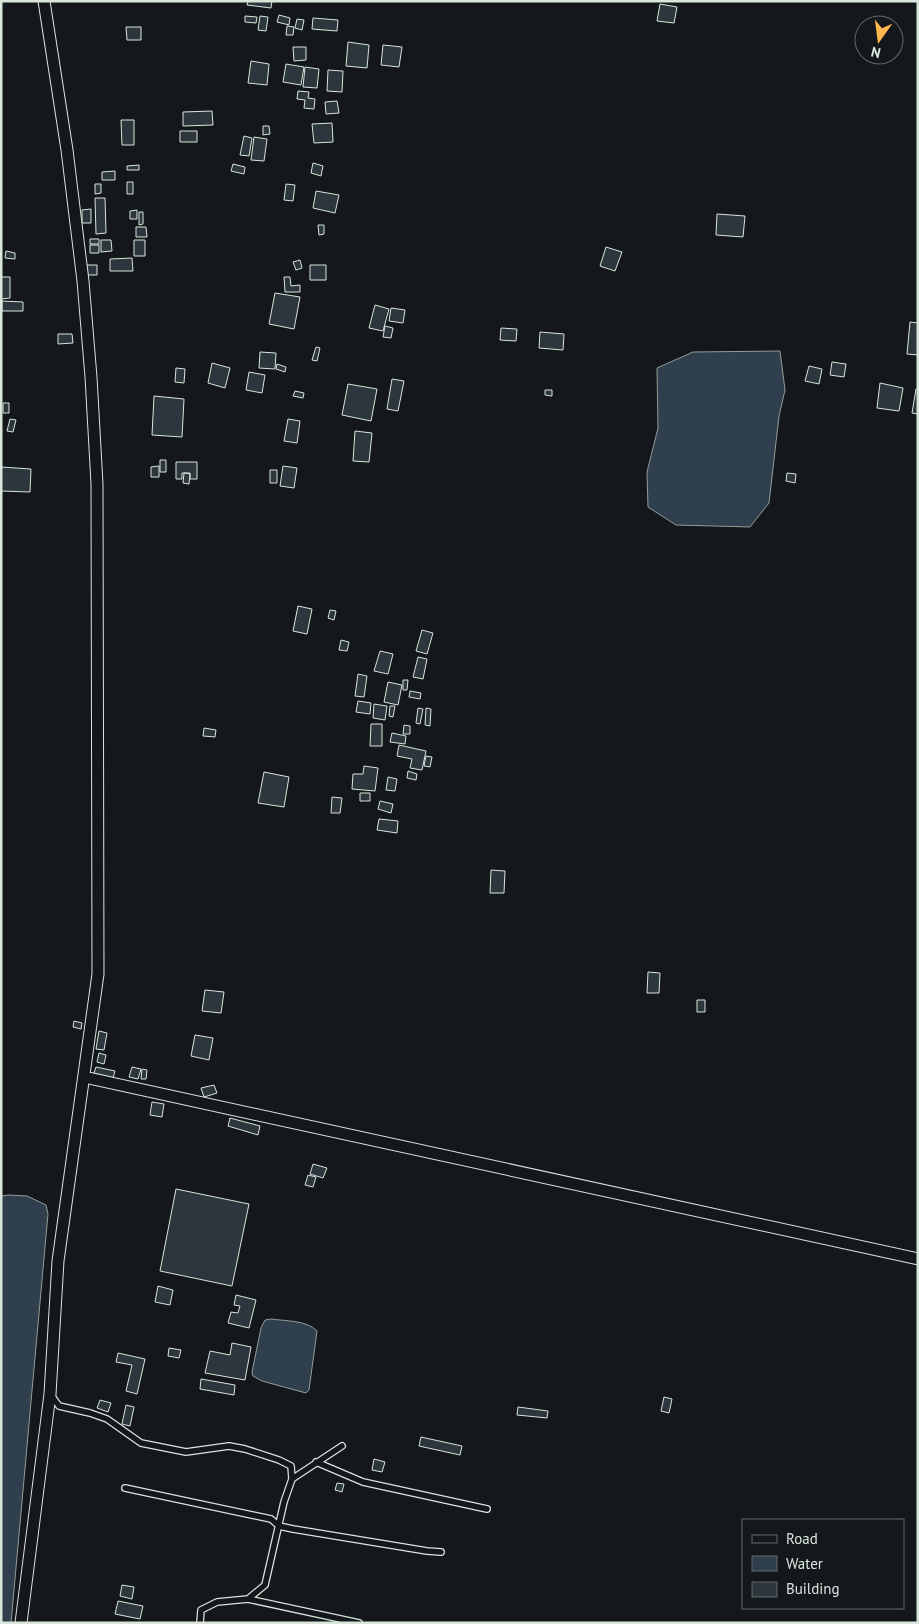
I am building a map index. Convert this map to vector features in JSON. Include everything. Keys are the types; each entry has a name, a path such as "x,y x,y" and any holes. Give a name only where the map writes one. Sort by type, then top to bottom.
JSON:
{"street":[{"path":"21,1623 50,1394 58,1261 98,974 97,484 83,281 67,150 44,1"},
{"path":"84,1077 918,1259"}],"lane":[{"path":"50,1394 59,1406 107,1419 141,1443 186,1452 229,1446 245,1449 291,1466 292,1479 284,1502 266,1585 248,1599"},
{"path":"292,1479 342,1446"},
{"path":"316,1462 363,1482 487,1508"},
{"path":"125,1488 271,1519 279,1526 427,1552 440,1552"},
{"path":"200,1623 202,1610 217,1602 248,1599 359,1623"}],"water":[{"path":"780,351 785,390 779,416 769,503 750,527 676,525 648,507 647,472 658,428 657,368 693,352"},
{"path":"1,1196 27,1196 46,1205 48,1214 11,1623 1,1623"},
{"path":"265,1320 301,1323 313,1327 317,1331 309,1390 306,1393 262,1381 253,1376 252,1372 261,1328"}],"building":[{"path":"248,1 272,1 271,8 247,5"},
{"path":"660,4 677,7 674,23 657,21"},
{"path":"279,15 290,18 289,25 277,22"},
{"path":"245,16 257,17 256,23 245,22"},
{"path":"260,16 268,17 266,31 258,30"},
{"path":"313,18 338,20 337,31 312,29"},
{"path":"297,19 304,20 302,30 295,28"},
{"path":"287,26 294,27 293,35 286,35"},
{"path":"126,27 141,27 141,40 127,40"},
{"path":"348,42 369,45 367,68 346,66"},
{"path":"383,45 402,47 399,67 381,65"},
{"path":"293,47 306,47 306,60 294,61"},
{"path":"251,61 269,64 267,85 248,83"},
{"path":"286,64 304,67 301,85 283,82"},
{"path":"305,67 319,69 317,88 303,87"},
{"path":"328,70 343,71 342,92 327,91"},
{"path":"298,91 309,92 308,98 315,99 314,109 304,108 305,100 297,99"},
{"path":"337,101 339,113 326,114 325,102"},
{"path":"212,111 213,125 183,126 183,112"},
{"path":"121,120 134,120 134,145 122,145"},
{"path":"332,123 333,142 314,143 312,124"},
{"path":"263,126 269,126 270,134 263,135"},
{"path":"180,131 197,131 197,142 180,142"},
{"path":"244,136 252,138 249,156 240,155"},
{"path":"254,137 267,139 264,161 251,160"},
{"path":"313,163 323,166 321,176 311,173"},
{"path":"233,164 245,167 244,174 231,171"},
{"path":"139,165 139,170 127,170 127,166"},
{"path":"115,171 115,180 102,180 102,172"},
{"path":"127,182 133,182 133,194 127,194"},
{"path":"95,184 101,184 101,193 95,194"},
{"path":"286,184 295,185 293,201 284,200"},
{"path":"316,191 339,195 335,213 313,208"},
{"path":"95,198 105,198 106,233 96,234"},
{"path":"91,209 91,223 82,223 82,210"},
{"path":"137,210 137,219 130,219 130,211"},
{"path":"139,212 143,212 143,224 139,225"},
{"path":"717,214 745,216 743,237 716,235"},
{"path":"318,225 324,225 324,234 319,235"},
{"path":"136,227 146,227 147,237 136,237"},
{"path":"90,239 99,239 99,244 90,244"},
{"path":"101,240 111,240 112,251 101,252"},
{"path":"134,240 145,240 145,256 134,256"},
{"path":"90,245 99,245 99,253 90,253"},
{"path":"606,247 622,252 615,271 600,266"},
{"path":"6,251 15,253 15,259 5,258"},
{"path":"132,258 133,271 110,271 110,259"},
{"path":"300,260 302,268 296,270 293,262"},
{"path":"84,265 97,265 97,275 85,275"},
{"path":"310,265 326,265 326,280 310,280"},
{"path":"1,277 10,277 10,298 1,299"},
{"path":"284,277 290,277 291,286 300,285 300,292 285,292"},
{"path":"275,293 300,297 294,329 269,324"},
{"path":"2,301 23,302 23,311 2,311"},
{"path":"375,305 389,309 383,331 369,328"},
{"path":"391,308 405,310 403,323 389,321"},
{"path":"910,322 918,323 918,355 907,354"},
{"path":"385,326 393,328 391,338 383,337"},
{"path":"501,328 517,329 516,341 500,340"},
{"path":"540,332 564,334 563,350 539,348"},
{"path":"58,334 72,334 73,343 58,344"},
{"path":"316,347 320,348 317,361 312,360"},
{"path":"260,352 276,353 275,369 259,368"},
{"path":"832,362 846,364 844,377 830,375"},
{"path":"212,363 230,368 225,388 208,383"},
{"path":"277,364 286,367 285,372 276,369"},
{"path":"809,366 822,369 819,384 805,381"},
{"path":"176,368 185,369 184,383 175,382"},
{"path":"249,372 265,375 262,393 246,390"},
{"path":"392,379 404,381 398,411 387,409"},
{"path":"880,383 903,388 899,411 877,408"},
{"path":"348,384 377,389 371,421 342,415"},
{"path":"916,389 918,389 918,414 912,413"},
{"path":"545,390 552,390 552,396 545,395"},
{"path":"295,391 304,393 303,398 293,396"},
{"path":"154,396 184,399 182,437 152,435"},
{"path":"3,403 9,403 9,413 3,413"},
{"path":"10,419 16,420 13,432 7,431"},
{"path":"288,419 300,421 297,443 284,441"},
{"path":"355,431 372,433 369,462 353,461"},
{"path":"160,460 166,460 166,472 160,472"},
{"path":"176,462 197,462 197,479 190,479 190,473 182,473 182,479 176,479"},
{"path":"159,466 159,477 151,477 151,467"},
{"path":"283,466 297,468 294,488 280,486"},
{"path":"1,467 31,469 30,492 1,491"},
{"path":"270,470 277,470 277,483 270,483"},
{"path":"184,473 190,474 189,484 183,483"},
{"path":"787,473 796,474 795,483 786,481"},
{"path":"298,606 312,609 307,634 293,631"},
{"path":"330,610 336,611 334,620 328,618"},
{"path":"422,630 433,633 427,654 416,651"},
{"path":"341,640 349,642 347,651 339,650"},
{"path":"380,651 393,654 388,674 374,671"},
{"path":"418,657 427,659 423,679 413,677"},
{"path":"358,674 367,676 364,697 355,696"},
{"path":"403,680 408,680 407,690 403,690"},
{"path":"388,682 402,685 398,705 384,702"},
{"path":"410,691 421,693 420,699 409,697"},
{"path":"358,701 371,703 370,714 356,712"},
{"path":"374,704 387,706 385,720 373,718"},
{"path":"390,706 395,706 393,717 389,716"},
{"path":"418,708 423,709 420,724 416,723"},
{"path":"426,708 431,709 430,726 425,725"},
{"path":"371,724 382,724 382,746 370,746"},
{"path":"404,725 410,726 410,734 403,734"},
{"path":"204,728 216,730 215,737 203,736"},
{"path":"392,733 406,736 405,744 390,742"},
{"path":"399,745 426,751 422,770 410,768 412,759 397,756"},
{"path":"426,756 432,757 430,767 424,766"},
{"path":"364,766 378,768 375,791 352,789 353,774 363,774"},
{"path":"408,771 417,774 416,780 407,778"},
{"path":"264,772 289,777 284,807 258,803"},
{"path":"388,777 397,779 395,791 386,790"},
{"path":"360,793 370,793 370,801 360,801"},
{"path":"332,797 342,798 340,813 331,813"},
{"path":"380,801 393,804 391,813 378,809"},
{"path":"379,819 398,821 397,833 377,830"},
{"path":"491,870 505,871 504,893 490,893"},
{"path":"648,972 660,973 659,993 647,993"},
{"path":"205,990 224,992 221,1013 202,1011"},
{"path":"697,1000 705,1000 705,1012 697,1012"},
{"path":"74,1021 82,1023 81,1029 73,1027"},
{"path":"99,1031 107,1033 104,1050 96,1049"},
{"path":"195,1035 213,1038 209,1060 191,1056"},
{"path":"99,1053 106,1055 104,1064 97,1062"},
{"path":"96,1067 115,1071 113,1078 94,1073"},
{"path":"132,1067 141,1069 138,1079 129,1077"},
{"path":"142,1069 147,1070 146,1079 141,1079"},
{"path":"214,1085 217,1093 204,1097 201,1088"},
{"path":"152,1102 164,1104 162,1117 150,1115"},
{"path":"230,1118 260,1126 258,1135 228,1126"},
{"path":"313,1164 327,1168 323,1178 310,1174"},
{"path":"308,1175 316,1177 313,1187 305,1185"},
{"path":"176,1189 249,1204 232,1286 160,1271"},
{"path":"158,1286 173,1290 170,1305 155,1302"},
{"path":"236,1295 256,1300 249,1328 228,1323 231,1312 238,1313 240,1306 234,1305"},
{"path":"232,1343 251,1347 245,1380 205,1373 210,1351 230,1355"},
{"path":"169,1348 181,1350 179,1358 168,1356"},
{"path":"118,1353 145,1359 137,1394 126,1391 132,1365 116,1362"},
{"path":"201,1379 235,1385 234,1395 200,1389"},
{"path":"664,1397 672,1399 669,1413 661,1411"},
{"path":"100,1400 111,1403 108,1412 97,1408"},
{"path":"126,1405 134,1407 130,1426 122,1424"},
{"path":"518,1407 548,1411 547,1418 517,1415"},
{"path":"421,1437 462,1446 460,1455 419,1446"},
{"path":"374,1459 385,1462 382,1472 372,1470"},
{"path":"337,1483 344,1484 342,1492 335,1490"},
{"path":"122,1585 134,1587 132,1599 120,1596"},
{"path":"118,1601 143,1606 140,1619 115,1614"}]}
